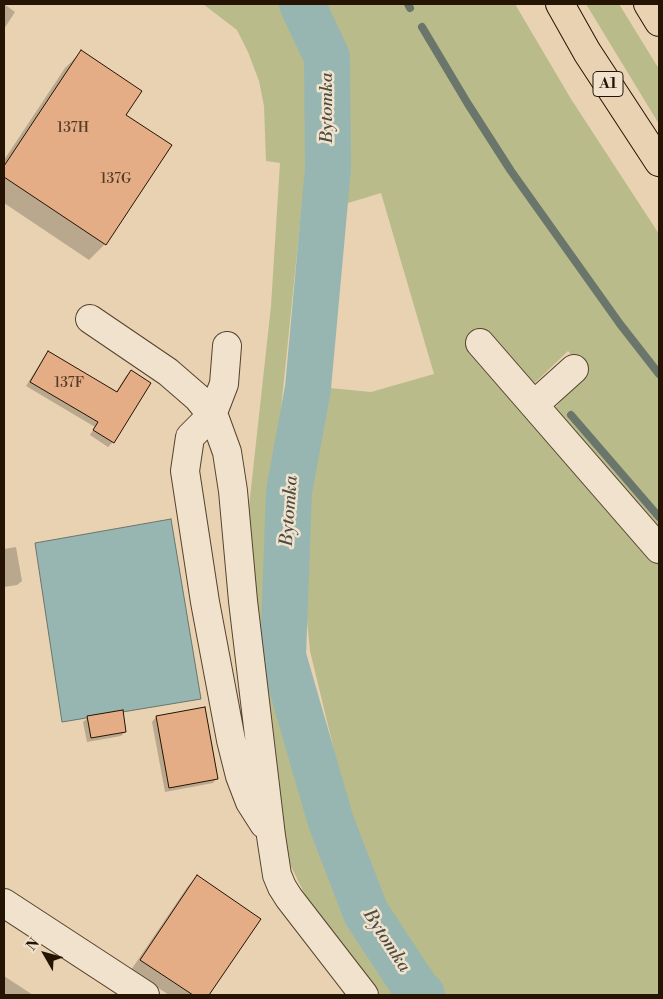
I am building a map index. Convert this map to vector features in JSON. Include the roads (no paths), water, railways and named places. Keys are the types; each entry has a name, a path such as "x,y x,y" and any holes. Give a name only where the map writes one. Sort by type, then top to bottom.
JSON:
{"highway":[{"name":"A1","path":"560,4 587,52 659,162"},
{"path":"648,4 659,22"}],"lane":[{"path":"90,319 168,372 198,398 215,420 227,452 233,492 243,600 277,875 289,898 364,995"},
{"path":"480,343 659,549"},
{"path":"227,346 224,384 212,415 190,437 185,471 205,602 231,740 240,776 250,802 271,836"},
{"path":"534,404 574,369"},
{"path":"4,903 145,995"}],"water":[{"path":"171,519 201,699 62,722 35,543"}],"waterway":[{"name":"Bytomka","path":"302,4 327,57 328,168 308,388 289,492 283,656 331,822 366,913 418,992 422,995"},
{"path":"408,4 410,8"},
{"path":"422,27 511,171 620,324 659,374"},
{"path":"571,415 659,517"}]}
